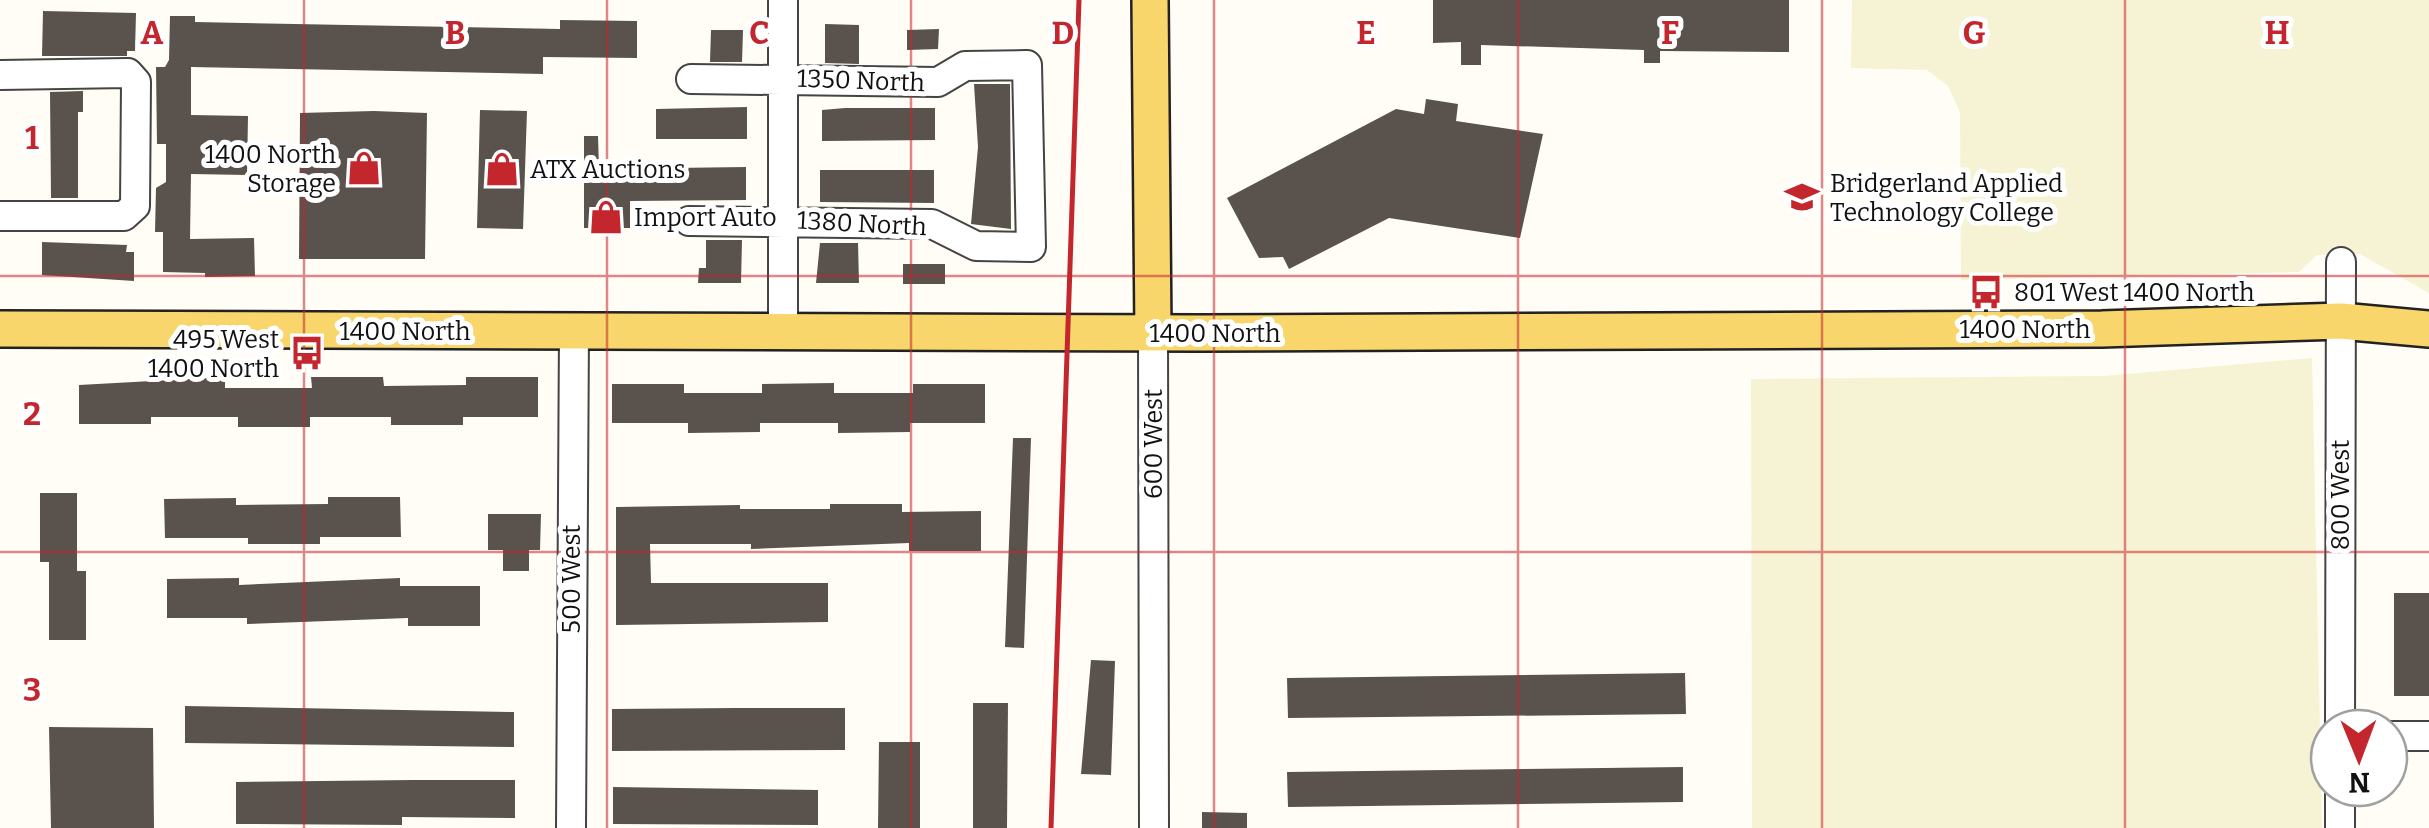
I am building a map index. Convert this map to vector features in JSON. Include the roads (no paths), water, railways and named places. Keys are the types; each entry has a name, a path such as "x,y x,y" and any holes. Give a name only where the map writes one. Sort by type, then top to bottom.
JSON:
{"main road":[{"name":"600 West","path":"1150,0 1153,333"},
{"name":"1400 North","path":"0,329 1153,333 2083,329 2341,320 2429,329"}],"street":[{"path":"783,0 783,332"},
{"name":"1350 North","path":"691,79 938,82 965,66 1028,65 1031,247"},
{"path":"0,75 128,73 136,82 136,100 135,206 124,216 0,216"},
{"name":"1380 North","path":"689,221 783,219 932,224 976,246 1031,247"},
{"name":"800 West","path":"2340,708 2341,262"},
{"name":"500 West","path":"571,828 574,331"},
{"name":"600 West","path":"1153,333 1154,828"}],"railway":[{"path":"1051,828 1079,0"}],"place":[{"name":"1400 North Storage","path":"364,168"},
{"name":"ATX Auctions","path":"502,169"},
{"name":"Bridgerland Applied Technology College","path":"1802,197"},
{"name":"Import Auto","path":"606,217"},
{"name":"801 West 1400 North","path":"1986,292"},
{"name":"495 West 1400 North","path":"307,353"}]}
